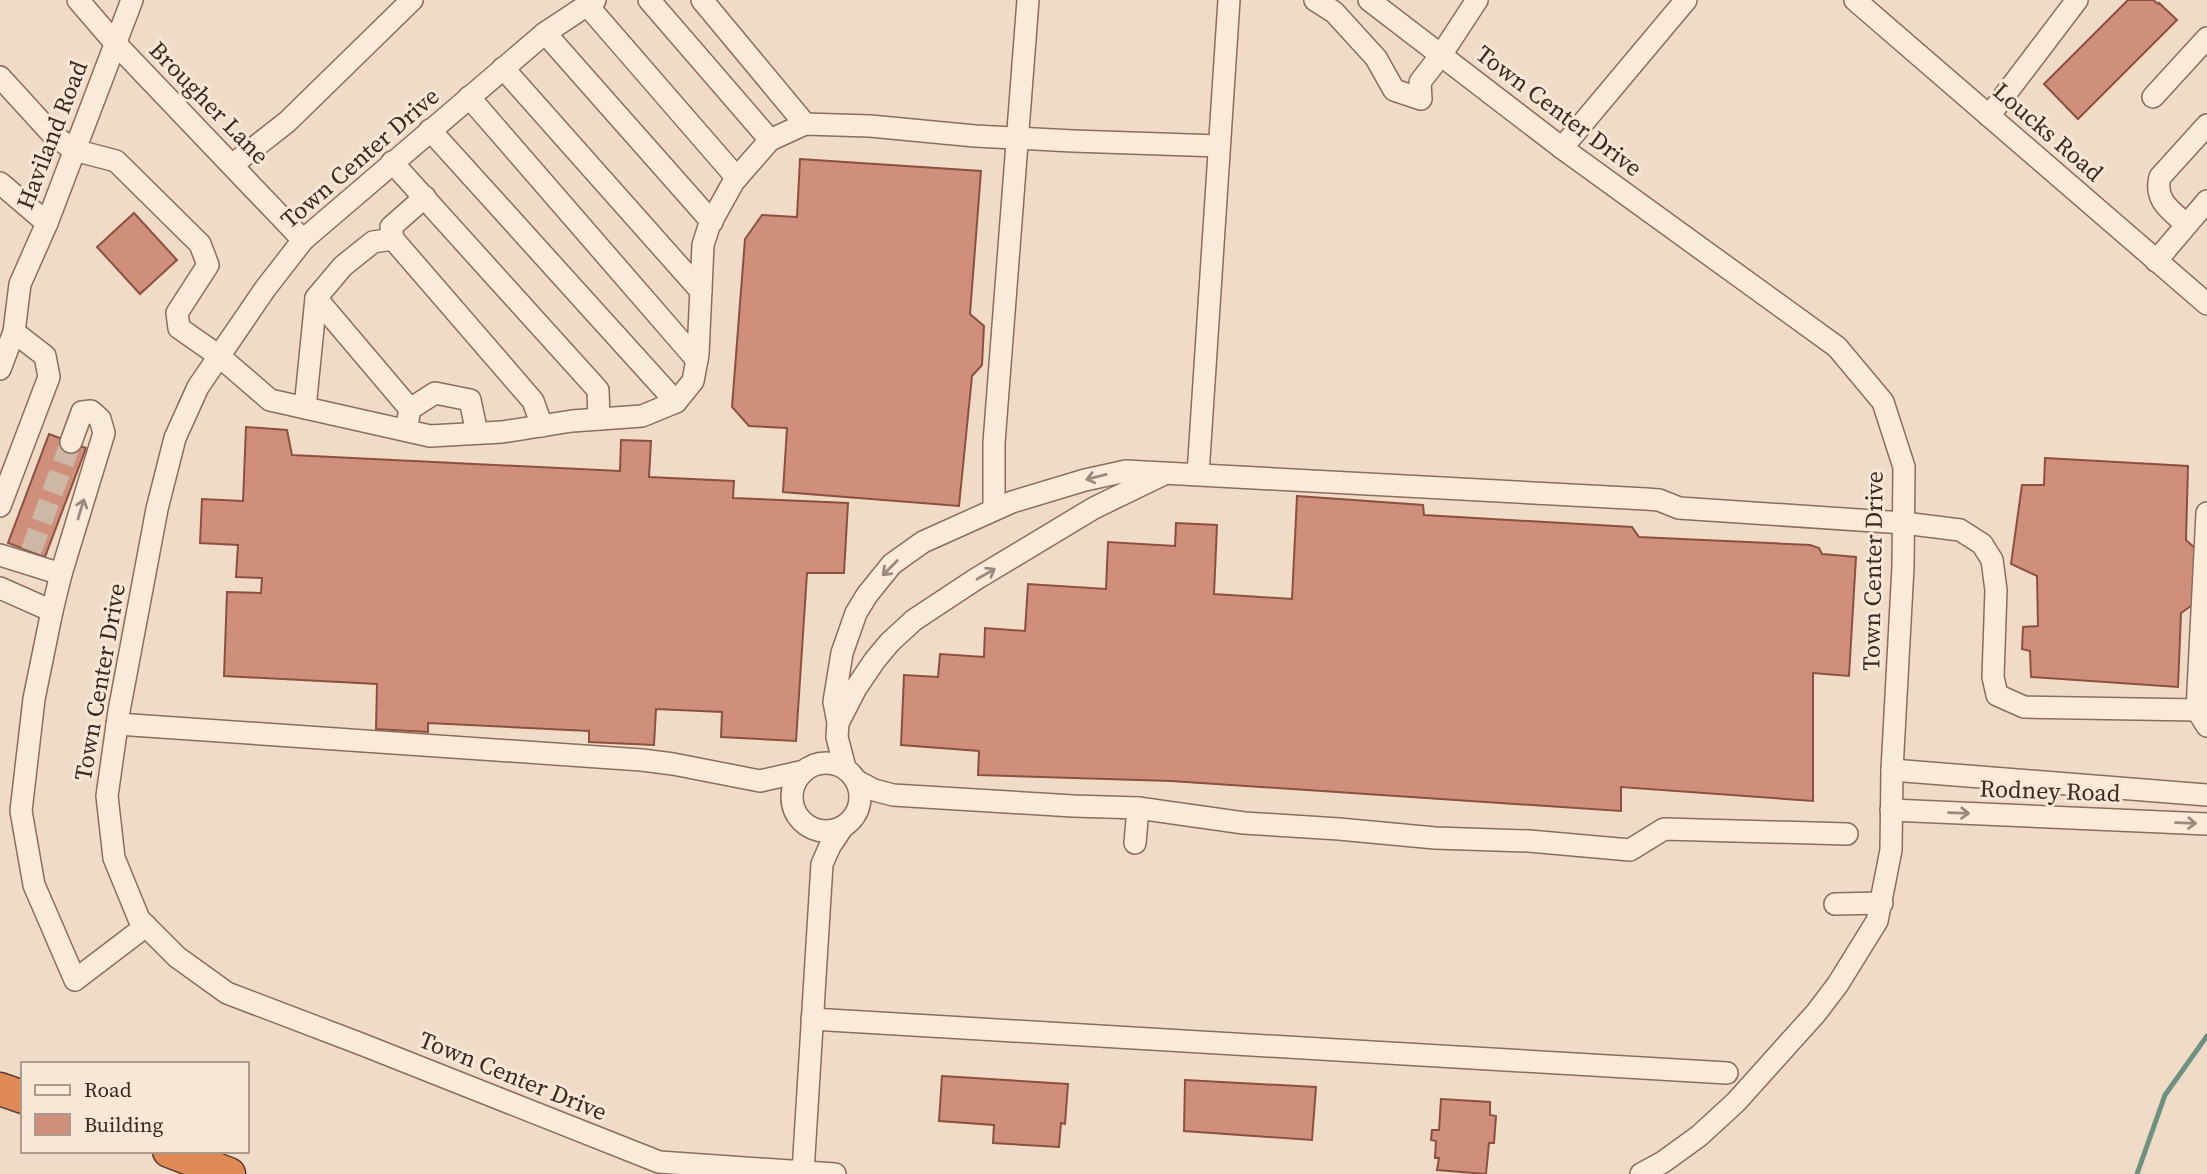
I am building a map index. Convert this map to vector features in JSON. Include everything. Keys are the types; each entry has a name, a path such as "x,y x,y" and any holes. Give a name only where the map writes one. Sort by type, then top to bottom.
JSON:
{"highway":[{"path":"0,1089 21,1096"},
{"path":"174,1153 229,1174"}],"street":[{"name":"Brougher Lane","path":"78,0 115,43 303,240"},
{"name":"Haviland Road","path":"0,369 13,332 10,281 47,223 132,0"},
{"path":"232,165 287,122 412,0"},
{"path":"649,0 771,140"},
{"path":"702,0 805,124"},
{"path":"994,509 994,443 1028,0"},
{"path":"1198,474 1229,0"},
{"path":"1315,0 1334,12 1376,58 1394,90 1421,99 1420,82 1477,0"},
{"name":"Town Center Drive","path":"1369,0 1562,148 1837,347 1883,402 1904,467 1903,568 1892,770 1891,850 1877,921 1838,984 1780,1055 1736,1102 1699,1136 1663,1163 1641,1174"},
{"path":"1562,148 1686,0"},
{"name":"Loucks Road","path":"1854,0 2206,306"},
{"path":"1989,116 2077,0"},
{"path":"591,3 737,178"},
{"name":"Town Center Drive","path":"591,3 545,33 303,240 265,289 198,387 175,438 157,509 117,724 107,796 114,858 139,919 177,957 227,993 659,1162 835,1174"},
{"path":"545,33 712,222"},
{"path":"2153,97 2207,38"},
{"path":"503,68 701,291"},
{"path":"4,87 53,135 74,150 116,161 200,244 208,265 177,313 179,328 219,356 270,400 430,436 642,416 676,402 693,381 697,360 703,245 712,222 737,178 771,140 805,124 870,126 1018,138 1219,146"},
{"path":"469,97 697,360"},
{"path":"2186,224 2162,203 2158,186 2160,177 2207,125"},
{"path":"430,130 676,402"},
{"path":"393,162 598,390 599,419"},
{"path":"0,183 47,223"},
{"path":"425,197 391,227 393,239 533,401 542,426"},
{"path":"2156,261 2207,201"},
{"path":"305,408 316,298 343,266 373,242 393,239"},
{"path":"316,298 410,409"},
{"path":"0,506 49,377 45,356 13,332"},
{"path":"406,430 410,409 435,393 471,400 477,433"},
{"path":"71,442 82,412 91,411 100,419 104,433 61,574 34,699 21,811 34,885 75,980 146,926"},
{"path":"803,1172 822,864 830,846 849,821 861,797 837,730 834,702 840,662 856,613 867,595 892,564 923,542 994,509 1059,488 1126,471 1646,499 1658,500 1679,508 1904,523 1960,530 1982,544 1992,560 1996,590 1993,677 1997,695 2024,707 2202,718 2207,513"},
{"path":"822,864 813,838 797,814 792,794 793,785 837,730 864,676 890,642 914,620 968,585 1075,520 1164,474"},
{"path":"1059,488 1075,520"},
{"path":"0,555 29,558 61,574"},
{"path":"0,588 52,611"},
{"path":"840,662 864,676"},
{"path":"117,724 642,760 760,781 829,762 874,790 892,795 1138,808 1244,823 1435,838 1529,841 1630,850 1664,829 1847,834"},
{"name":"Rodney Road","path":"1892,770 2207,795"},
{"path":"760,781 815,830 824,832 849,821 892,795"},
{"path":"1135,843 1138,808"},
{"name":"Rodney Road","path":"1891,810 2207,824"},
{"path":"1835,904 1882,903"},
{"path":"812,1019 1727,1073"}],"building":[{"path":"2128,0 2153,0 2177,20 2078,119 2044,84"},
{"path":"800,159 981,171 970,314 984,326 982,365 972,376 959,506 783,492 787,428 749,426 732,407 745,239 762,215 797,217"},
{"path":"134,213 177,260 140,294 97,247"},
{"path":"246,427 287,430 292,455 620,471 621,440 651,441 649,477 734,481 733,498 848,503 844,573 807,573 796,741 721,737 722,712 656,709 654,745 589,742 589,731 428,723 428,732 376,729 377,684 224,676 227,592 261,593 262,578 236,577 238,545 200,543 202,499 243,501"},
{"path":"49,434 86,448 45,557 8,543"},
{"path":"2045,458 2188,466 2186,540 2198,551 2195,603 2181,613 2178,687 2031,677 2030,651 2022,649 2023,627 2038,626 2037,576 2011,564 2022,485 2044,485"},
{"path":"1297,496 1423,505 1424,515 1632,527 1639,537 1810,545 1819,548 1822,554 1856,557 1849,676 1813,673 1813,801 1621,787 1621,811 1171,781 978,775 979,751 901,745 904,675 938,677 940,654 984,657 985,628 1025,631 1028,584 1106,589 1108,542 1175,546 1176,523 1217,525 1214,594 1292,599"},
{"path":"942,1076 1068,1084 1065,1124 1061,1123 1059,1147 993,1143 994,1125 939,1121"},
{"path":"1185,1080 1316,1087 1312,1140 1184,1131"},
{"path":"1441,1099 1490,1102 1490,1115 1496,1116 1494,1143 1489,1143 1486,1174 1437,1170 1439,1158 1435,1158 1436,1141 1431,1140 1432,1130 1439,1130"}],"waterway":[{"path":"2137,1174 2165,1095 2207,1036"}],"tunnel":[{"path":"31,551 71,442"}]}
